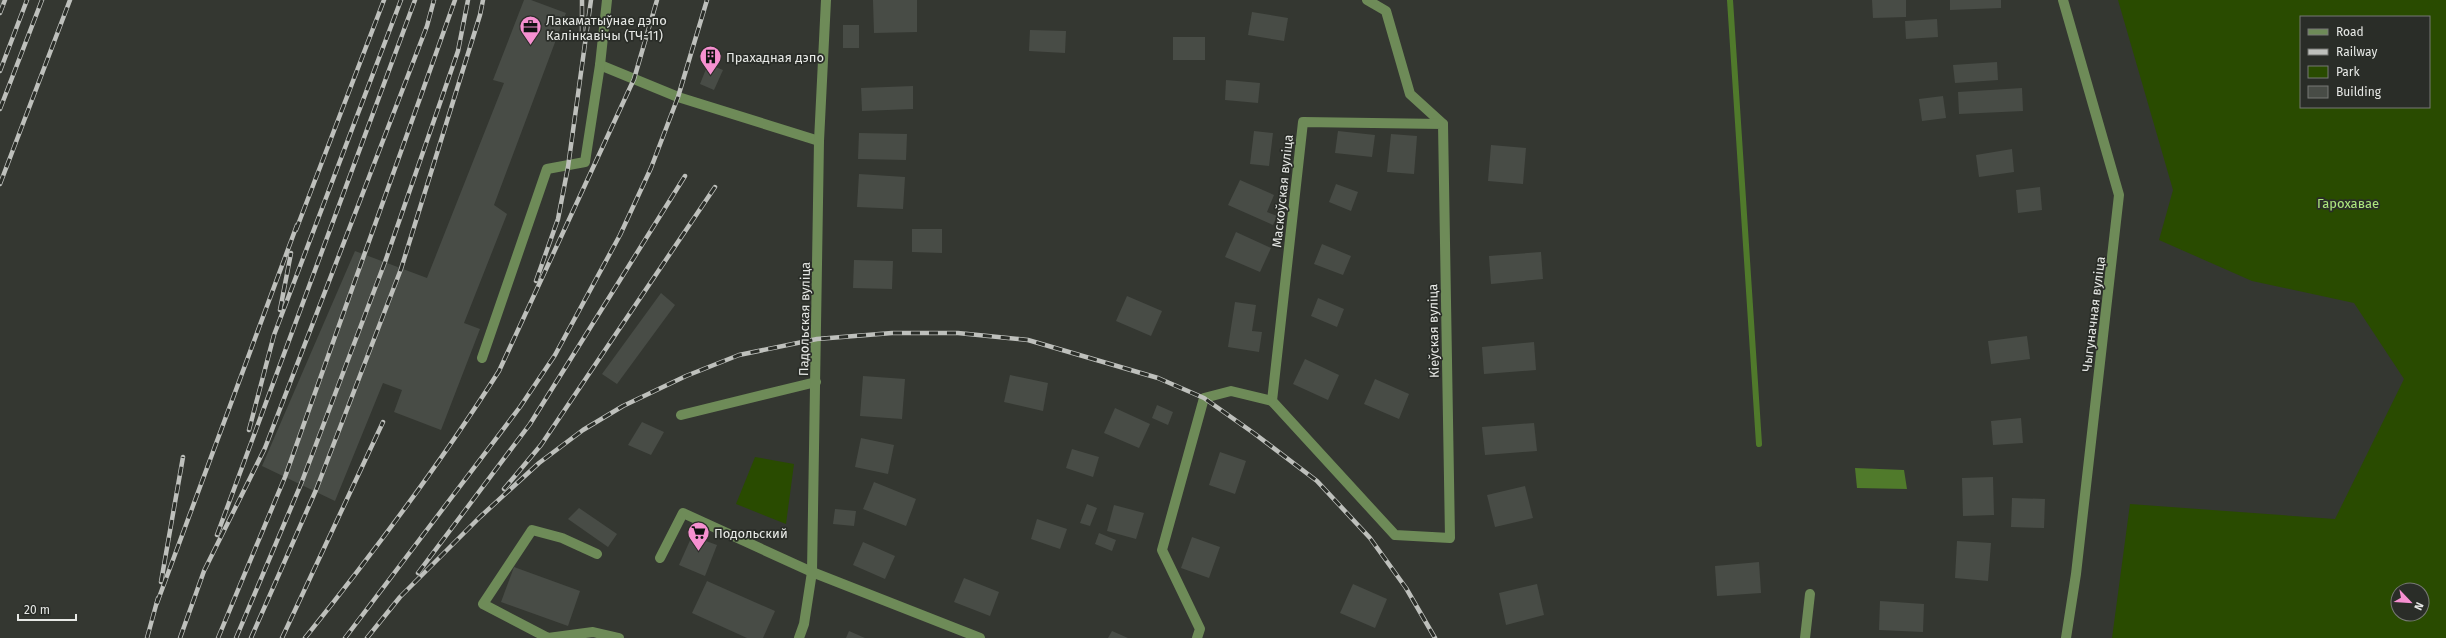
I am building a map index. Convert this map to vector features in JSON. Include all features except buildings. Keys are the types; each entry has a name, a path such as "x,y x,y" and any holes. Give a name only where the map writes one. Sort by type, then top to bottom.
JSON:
{"street":[{"path":"482,358 547,169 585,162 600,65 607,0"},
{"name":"Падольская вуліца","path":"799,638 804,624 812,572 820,141 826,0"},
{"path":"1367,0 1386,11 1410,94 1443,124"},
{"name":"Чыгуначная вуліца","path":"2062,0 2119,195 2076,574 2066,638"},
{"path":"600,65 678,97 820,141"},
{"name":"Маскоўская вуліца","path":"1272,401 1303,122 1443,124"},
{"name":"Кіеўская вуліца","path":"1272,401 1395,535 1450,538 1443,124"},
{"path":"681,415 816,382"},
{"path":"1197,638 1200,629 1162,550 1204,398 1231,391 1272,401"},
{"path":"660,558 683,513 812,572 980,638"},
{"path":"598,554 562,538 532,530 483,604 548,638 593,632 619,638"},
{"path":"1805,638 1810,594"}],"green space":[{"name":"Гарохавае","path":"2118,0 2446,0 2446,638 2112,638 2130,504 2335,519 2404,379 2354,303 2252,281 2159,240 2173,190"},
{"path":"755,457 794,464 786,524 736,504"}],"shaded area":[{"path":"1855,468 1904,470 1907,489 1857,488"}],"waterway":[{"path":"1730,0 1759,444"}],"railway":[{"path":"0,13 5,0"},
{"path":"0,71 27,0"},
{"path":"0,109 42,0"},
{"path":"0,184 70,0"},
{"path":"296,230 384,0"},
{"path":"249,430 274,335 401,0"},
{"path":"217,535 415,0"},
{"path":"180,638 204,571 265,448 427,26 434,0"},
{"path":"218,638 285,477 455,0"},
{"path":"236,638 301,484 385,262 458,51 468,0"},
{"path":"251,638 316,490 401,269 480,15 483,0"},
{"path":"582,0 582,33"},
{"path":"536,281 558,219 568,167 591,0"},
{"path":"305,638 430,474 477,406 499,371 634,79 657,0"},
{"path":"345,638 520,407 555,355 620,235 651,168 678,97 707,0"},
{"path":"418,573 530,424 685,176"},
{"path":"504,489 541,445 715,187"},
{"path":"157,603 297,225"},
{"path":"280,310 291,253"},
{"path":"367,638 400,597 480,517 539,463 583,430 623,406 686,376 739,355 817,339 892,333 958,333 1028,340 1158,378 1204,398 1317,481 1370,538 1406,588 1435,638"},
{"path":"282,638 383,422"},
{"path":"161,582 183,457"},
{"path":"147,638 158,598"}],"place":[{"name":"Лакаматыўнае дэпо Калінкавічы (ТЧ-11)","path":"530,46"},
{"name":"Прахадная дэпо","path":"711,76"},
{"name":"Подольский","path":"699,552"}]}
